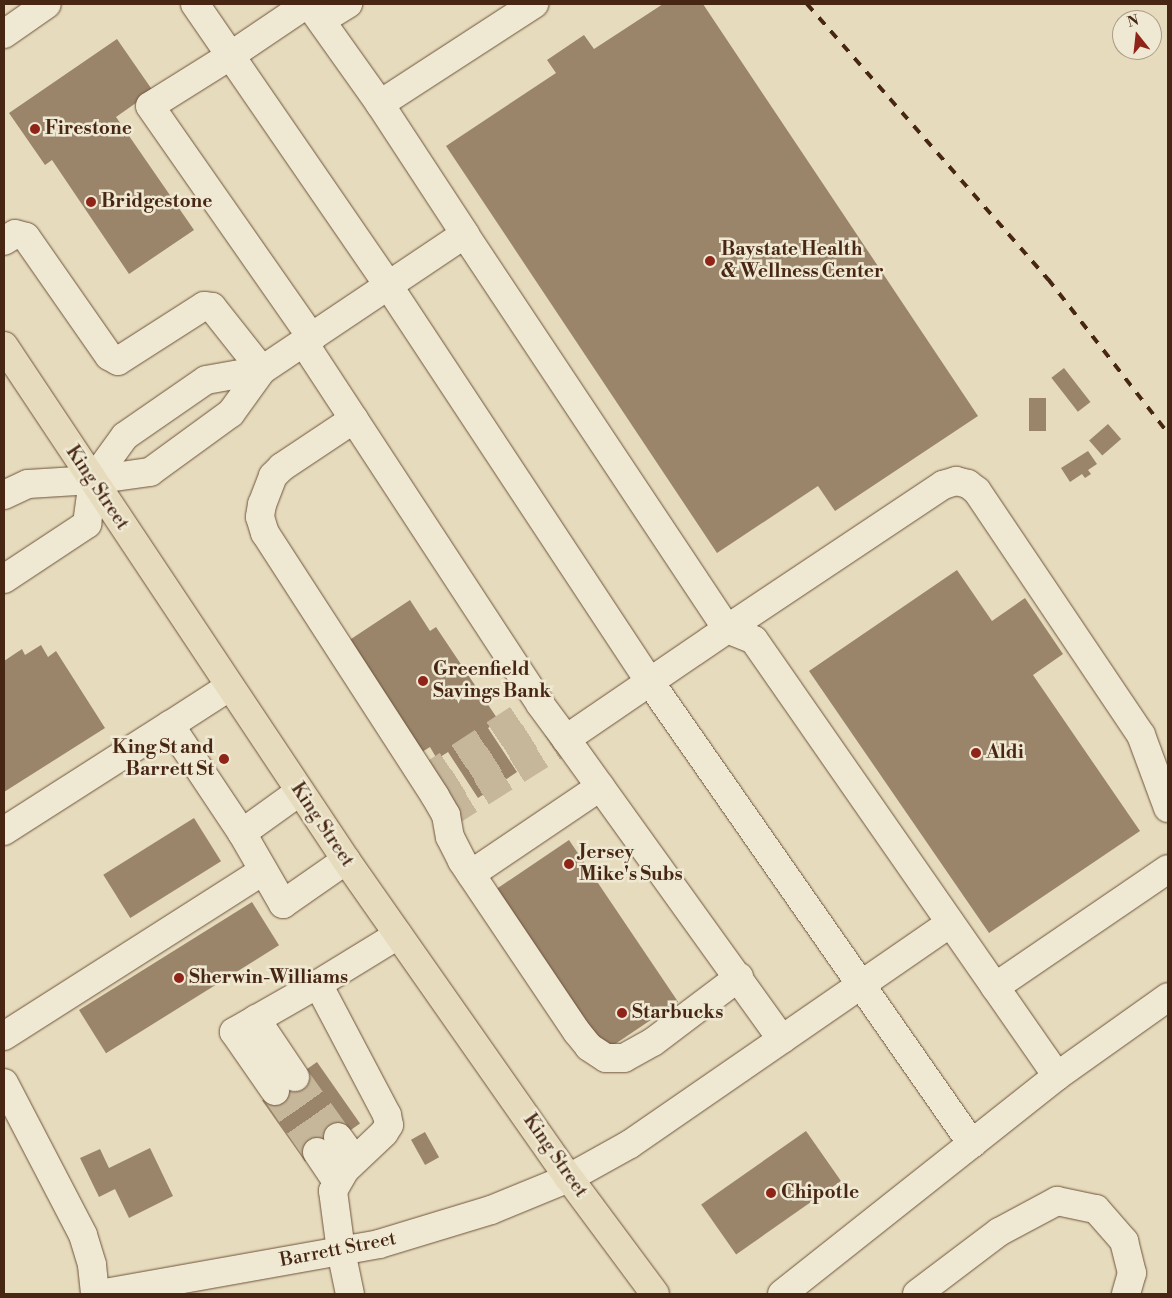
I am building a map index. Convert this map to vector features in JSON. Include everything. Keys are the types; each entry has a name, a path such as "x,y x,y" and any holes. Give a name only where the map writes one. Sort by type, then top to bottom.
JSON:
{"main road":[{"name":"King Street","path":"4,346 229,687 346,860 569,1178 655,1294"}],"street":[{"path":"4,34 47,4"},
{"path":"195,4 388,285 650,682 972,1144"},
{"path":"348,4 313,9 230,56 150,106 308,340 354,419 540,704 739,977 782,1040"},
{"path":"380,104 534,4"},
{"path":"313,9 380,104 727,629 754,640 1057,1076"},
{"path":"4,242 15,234 26,237 109,356 118,361 204,306 212,307 262,370"},
{"path":"4,495 28,484 93,480 150,472 231,413 262,370 465,234"},
{"path":"4,579 87,524 93,480 126,436 206,380 262,370"},
{"path":"354,419 282,467 273,476 264,494 260,517 265,533 435,796 446,815 456,850 471,874 577,1032 590,1047 606,1058 624,1058 653,1042 739,977"},
{"path":"566,739 727,629 943,486 956,481 968,484 977,492 1141,735 1168,808"},
{"path":"4,832 229,687"},
{"path":"170,725 242,833 283,904 346,860"},
{"path":"471,874 600,787"},
{"path":"242,833 300,792"},
{"path":"994,987 1168,869"},
{"path":"4,1036 263,871"},
{"name":"Barrett Street","path":"99,1294 379,1244 491,1210 569,1178 630,1144 950,923"},
{"path":"285,1084 245,1026 398,935"},
{"path":"318,984 387,1115 389,1125 384,1133 354,1159 337,1182 333,1192 341,1251 350,1294"},
{"path":"782,1294 1057,1076 1168,997"},
{"path":"4,1082 83,1236 92,1265 95,1294"},
{"path":"337,1182 328,1145 354,1159"},
{"path":"917,1294 999,1232 1057,1201 1096,1209 1124,1241 1132,1273 1127,1293"}],"building":[{"path":"663,4 703,4 978,416 835,511 818,486 717,553 446,146 556,73 547,60 584,35 594,49"},
{"path":"117,39 153,91 116,117 194,230 129,274 52,160 45,165 9,113"},
{"path":"1064,368 1090,402 1078,412 1051,378"},
{"path":"1029,398 1046,398 1046,431 1029,431"},
{"path":"1108,424 1121,439 1102,455 1089,440"},
{"path":"1088,451 1097,464 1088,470 1091,474 1085,478 1082,474 1070,482 1061,468"},
{"name":"Aldi","path":"957,570 992,621 1025,598 1063,654 1033,675 1140,831 989,933 809,671"},
{"name":"Greenfield Savings Bank","path":"410,600 430,631 436,627 499,721 488,728 517,772 478,798 448,752 437,759 430,747 422,752 348,641"},
{"path":"41,645 48,657 56,651 105,728 4,792 4,661 22,649 25,655"},
{"path":"194,818 221,861 130,918 103,875"},
{"path":"569,840 678,1002 605,1051 496,889"},
{"name":"Sherwin-Williams","path":"252,902 279,945 106,1053 79,1010"},
{"path":"317,1062 360,1123 305,1162 262,1100"},
{"name":"Chipotle","path":"806,1131 841,1181 736,1254 701,1204"},
{"path":"425,1132 439,1157 425,1165 411,1140"},
{"path":"150,1148 173,1196 129,1218 115,1189 99,1197 80,1158 100,1149 109,1168"}],"tunnel":[{"path":"424,780 540,704"},
{"path":"435,796 553,722"},
{"path":"446,815 566,739"},
{"path":"295,1077 338,1137"},
{"path":"275,1091 317,1152"}],"railway":[{"path":"807,4 1048,279 1168,433"}],"place":[{"name":"Firestone","path":"35,129"},
{"name":"Bridgestone","path":"91,202"},
{"name":"Baystate Health & Wellness Center","path":"710,261"},
{"name":"Greenfield Savings Bank","path":"423,681"},
{"name":"Aldi","path":"976,753"},
{"name":"King St and Barrett St","path":"224,759"},
{"name":"Jersey Mike's Subs","path":"569,864"},
{"name":"Sherwin-Williams","path":"179,978"},
{"name":"Starbucks","path":"622,1013"},
{"name":"Chipotle","path":"771,1193"}]}
